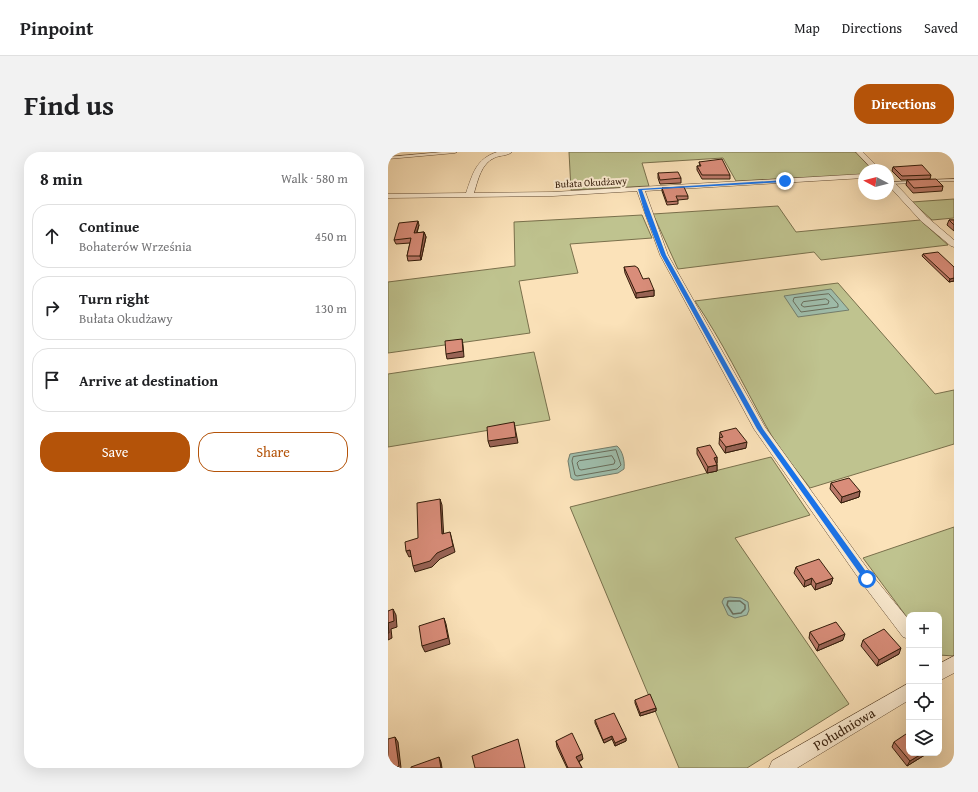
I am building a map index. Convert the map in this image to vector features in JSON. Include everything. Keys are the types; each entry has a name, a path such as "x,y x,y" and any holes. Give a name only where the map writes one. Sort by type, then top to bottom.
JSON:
{"street":[{"path":"468,195 476,174 484,160 491,156 509,152"},
{"path":"859,152 871,164"},
{"name":"Bułata Okudżawy","path":"389,197 553,194 858,176"},
{"path":"894,187 924,219 954,244"},
{"path":"640,189 664,255 760,429 867,579 906,628"},
{"name":"Południowa","path":"779,768 906,693"}],"lane":[{"path":"388,158 455,152"},
{"path":"925,181 954,180"},
{"path":"894,182 918,182"}],"green space":[{"path":"569,152 857,152 869,164 858,164 858,175 736,181 723,158 642,163 649,186 571,190"},
{"path":"954,199 954,218 932,220 912,202"},
{"path":"778,206 796,232 920,220 948,245 821,260 814,252 678,269 653,214"},
{"path":"642,215 652,238 570,244 578,273 519,281 530,333 388,353 388,282 515,266 514,222"},
{"path":"838,283 935,394 954,390 954,444 810,488 771,434 723,347 695,301"},
{"path":"534,352 550,420 388,447 388,374"},
{"path":"771,457 810,515 735,538 849,704 747,768 679,768 570,507"},
{"path":"954,527 954,656 942,655 942,612 906,612 906,616 863,558"}],"water":[{"path":"831,289 849,310 798,317 784,296"},
{"path":"617,446 623,457 624,469 618,473 578,480 571,478 568,461 570,454"},
{"path":"724,598 741,598 748,602 749,610 747,615 735,618 728,615 722,602"}],"building":[{"path":"722,159 730,175 702,175 697,166 701,166 699,162"},
{"path":"922,165 931,175 902,176 894,167"},
{"path":"678,172 681,178 660,180 658,173"},
{"path":"936,179 943,186 914,188 907,180"},
{"path":"684,187 688,196 676,196 678,201 667,202 662,188"},
{"path":"949,220 954,220 954,225"},
{"path":"418,221 414,233 424,232 420,256 407,256 411,238 394,240 399,223"},
{"path":"938,252 954,267 954,278 950,279 923,254"},
{"path":"635,266 638,268 643,279 649,278 654,290 636,293 624,267"},
{"path":"462,339 463,351 446,354 445,341"},
{"path":"514,422 516,437 488,441 487,427"},
{"path":"736,428 747,442 726,447 719,438 723,437 720,432"},
{"path":"710,445 717,457 714,458 717,465 708,467 697,448"},
{"path":"849,478 860,491 842,497 831,483"},
{"path":"440,499 442,534 450,532 453,546 437,553 430,561 413,566 410,550 406,551 405,542 418,538 417,503"},
{"path":"819,559 833,578 816,584 812,578 805,581 796,567"},
{"path":"393,609 394,621 388,623 388,611"},
{"path":"444,618 448,638 422,646 419,626"},
{"path":"836,622 845,634 819,645 810,632"},
{"path":"884,629 901,648 879,660 863,640"},
{"path":"650,694 656,708 640,713 635,700"},
{"path":"614,713 626,738 615,743 612,736 603,740 595,720"},
{"path":"572,733 582,754 576,757 582,768 568,768 556,741"},
{"path":"906,734 906,756 918,756 910,761 894,742"},
{"path":"395,737 399,766 388,768 388,739"},
{"path":"518,739 525,768 475,768 472,756"},
{"path":"439,757 441,768 411,768 411,767"}],"route":[{"path":"785,181 640,189 664,255 760,429 867,579"}]}
